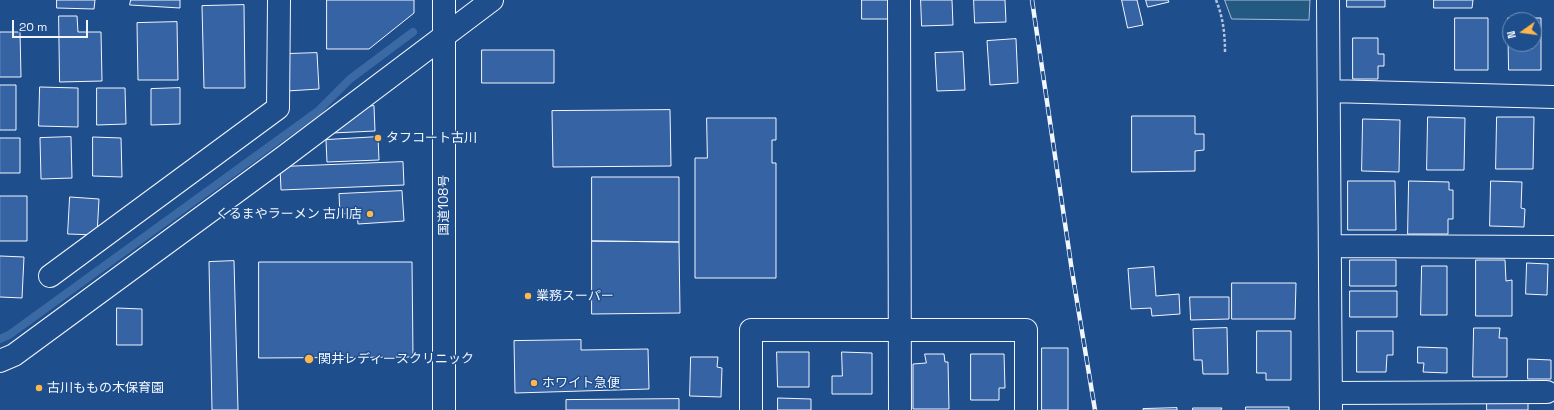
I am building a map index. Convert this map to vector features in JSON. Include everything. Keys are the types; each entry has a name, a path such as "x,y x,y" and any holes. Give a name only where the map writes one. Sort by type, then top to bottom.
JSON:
{"main road":[{"path":"50,276 278,108 279,0"},
{"name":"国道108号","path":"444,0 444,410"},
{"path":"0,361 14,355 266,170 492,0"},
{"path":"899,0 900,410"},
{"path":"1328,0 1331,401 1547,392"},
{"path":"1329,91 1554,97"},
{"path":"1330,246 1554,247"},
{"path":"752,410 751,330 1026,330 1026,410"}],"path":[{"path":"1216,0 1223,21 1225,52"}],"shaded area":[{"path":"1225,0 1310,0 1309,20 1232,19"}],"building":[{"path":"57,0 95,0 94,9 57,8"},
{"path":"131,0 180,0 180,8 130,5"},
{"path":"327,0 414,0 414,13 369,49 327,49"},
{"path":"862,0 890,0 890,19 862,19"},
{"path":"921,0 952,0 953,25 922,26"},
{"path":"974,0 1005,0 1006,22 975,23"},
{"path":"1122,0 1137,0 1143,25 1128,28"},
{"path":"1146,0 1168,0 1169,2 1148,7"},
{"path":"1347,0 1385,0 1385,7 1347,7"},
{"path":"1434,0 1473,0 1472,8 1434,8"},
{"path":"244,5 245,88 204,88 202,6"},
{"path":"59,16 77,16 78,32 101,32 102,81 60,82"},
{"path":"1455,18 1488,18 1488,70 1455,70"},
{"path":"177,22 178,80 138,80 137,23"},
{"path":"0,32 20,32 21,77 0,77"},
{"path":"1353,38 1378,38 1378,54 1384,54 1384,66 1378,66 1378,79 1353,79"},
{"path":"1016,39 1018,83 990,85 987,41"},
{"path":"482,50 554,50 554,83 482,83"},
{"path":"963,52 965,90 937,91 935,53"},
{"path":"1509,52 1541,52 1541,70 1509,70"},
{"path":"317,53 319,89 287,91 286,54"},
{"path":"0,85 16,85 16,130 0,130"},
{"path":"40,87 78,88 78,127 39,126"},
{"path":"97,88 125,88 126,124 97,125"},
{"path":"180,88 180,124 151,125 151,89"},
{"path":"374,106 375,131 332,133 358,107"},
{"path":"670,110 671,166 553,167 552,111"},
{"path":"1132,116 1195,116 1195,134 1204,134 1204,150 1195,151 1195,171 1132,172"},
{"path":"1428,117 1465,118 1464,170 1427,170"},
{"path":"1497,117 1534,117 1533,169 1496,169"},
{"path":"707,118 776,118 776,140 772,140 772,163 776,163 776,278 695,278 695,158 707,158"},
{"path":"1363,119 1400,120 1399,172 1362,171"},
{"path":"71,137 72,178 41,179 40,138"},
{"path":"93,137 121,138 122,177 93,176"},
{"path":"378,137 379,160 327,162 326,140"},
{"path":"0,138 20,138 20,173 0,173"},
{"path":"403,162 404,185 281,190 280,167"},
{"path":"592,177 679,177 679,242 592,241"},
{"path":"1348,181 1395,181 1396,230 1348,230"},
{"path":"1409,181 1449,182 1449,190 1453,190 1453,219 1448,219 1448,234 1408,234"},
{"path":"1491,181 1522,182 1521,208 1525,209 1524,227 1490,226"},
{"path":"402,191 404,221 358,224 357,213 340,214 339,194"},
{"path":"0,196 27,196 27,241 0,241"},
{"path":"70,197 99,199 97,235 68,234"},
{"path":"592,241 679,242 680,313 592,314"},
{"path":"0,256 24,257 22,298 0,297"},
{"path":"1350,260 1396,260 1396,286 1350,286"},
{"path":"1476,260 1505,260 1506,281 1512,280 1512,316 1476,316"},
{"path":"234,261 238,410 212,410 209,262"},
{"path":"259,262 412,262 413,357 259,358"},
{"path":"1527,263 1548,264 1547,295 1526,294"},
{"path":"1422,266 1447,266 1447,315 1421,315"},
{"path":"1154,267 1156,296 1179,294 1180,314 1152,316 1151,308 1131,309 1128,269"},
{"path":"1232,283 1296,283 1295,319 1232,319"},
{"path":"1350,291 1397,291 1397,317 1350,317"},
{"path":"1190,297 1229,297 1229,319 1191,320"},
{"path":"117,308 142,309 142,345 117,345"},
{"path":"1227,328 1228,374 1203,374 1202,360 1194,360 1193,329"},
{"path":"1474,328 1500,328 1499,338 1507,338 1507,377 1473,377"},
{"path":"1257,331 1291,331 1291,380 1266,380 1266,373 1257,373"},
{"path":"1357,331 1393,331 1393,355 1387,355 1386,372 1357,372"},
{"path":"581,340 581,350 648,349 649,389 515,393 514,341"},
{"path":"1418,347 1447,348 1447,373 1423,372 1424,363 1418,363"},
{"path":"1042,348 1068,348 1068,410 1042,410"},
{"path":"777,352 809,352 809,387 778,387"},
{"path":"842,352 872,353 872,394 832,394 832,376 842,376"},
{"path":"925,354 944,354 945,362 948,362 949,409 913,409 913,364 926,363"},
{"path":"971,354 1004,354 1005,388 999,388 999,400 971,400"},
{"path":"691,357 718,357 717,367 722,368 721,397 690,396"},
{"path":"1528,359 1551,360 1551,379 1528,379"},
{"path":"778,398 811,399 811,410 778,410"},
{"path":"679,399 679,410 566,410 566,400"},
{"path":"1487,401 1528,401 1528,410 1487,410"},
{"path":"1246,407 1289,407 1289,410 1246,410"},
{"path":"1177,408 1177,410 1143,410 1143,409"},
{"path":"1193,408 1222,408 1221,410 1193,410"}],"waterway":[{"path":"0,339 9,335 318,111 350,79 413,32"}],"railway":[{"path":"1032,0 1072,271 1095,410"}],"place":[{"name":"タフコート古川","path":"378,138"},
{"name":"くるまやラーメン 古川店","path":"370,214"},
{"name":"業務スーパー","path":"528,296"},
{"name":"関井レディースクリニック","path":"309,359"},
{"name":"ホワイト急便","path":"534,383"},
{"name":"古川ももの木保育園","path":"39,388"}]}
